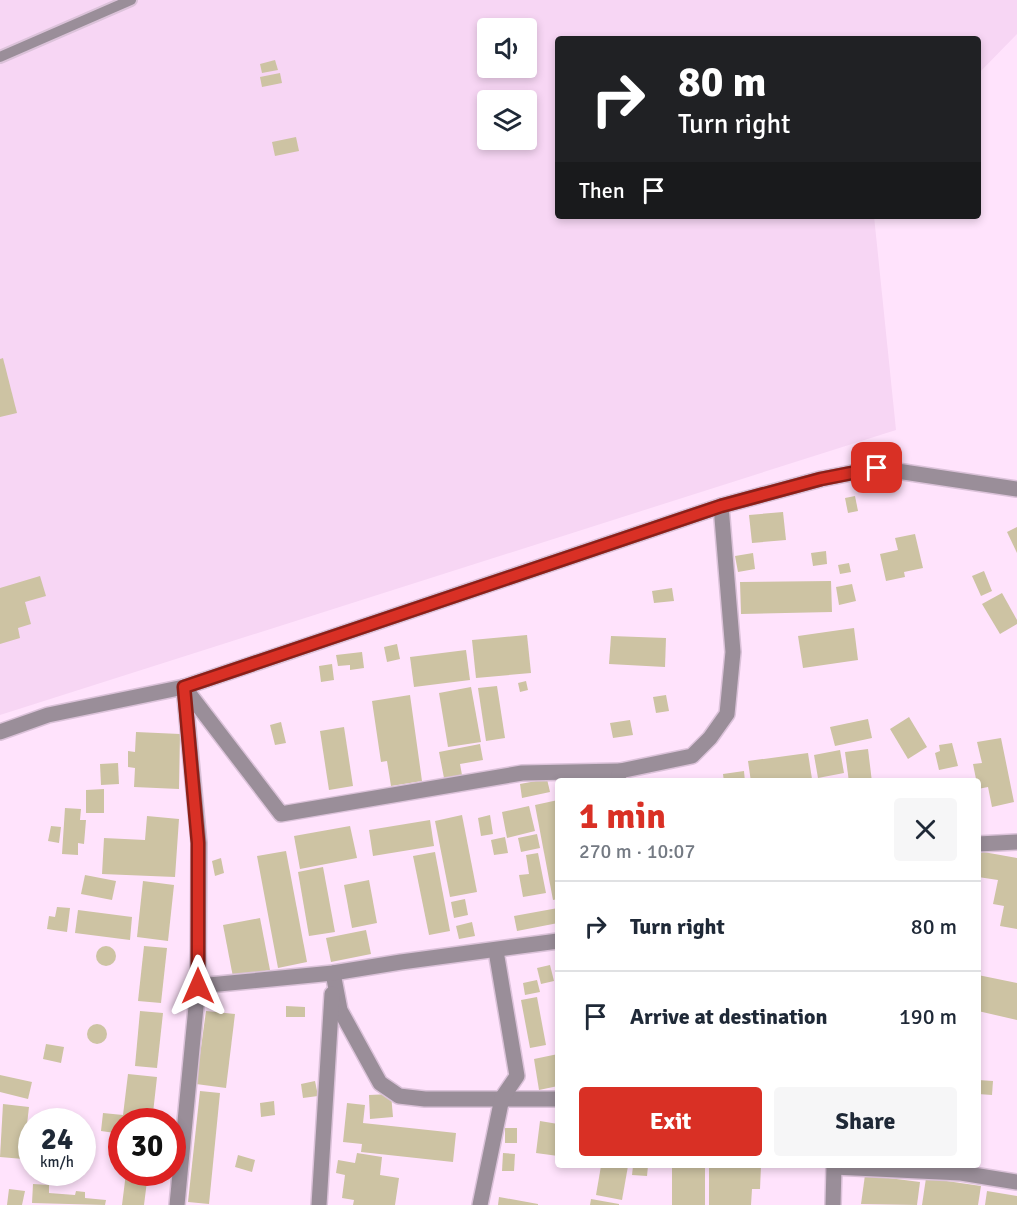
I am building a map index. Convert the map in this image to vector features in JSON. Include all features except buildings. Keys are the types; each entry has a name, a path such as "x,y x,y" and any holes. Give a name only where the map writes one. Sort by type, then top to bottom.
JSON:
{"street":[{"path":"0,732 48,715 184,687 721,506 821,479 877,468 1017,489"},
{"path":"184,687 281,814 522,773 619,776 692,756 710,738 726,714 734,652 721,506"},
{"path":"177,1205 198,986 198,843 184,687"},
{"path":"981,844 1017,842"},
{"path":"198,986 333,974 401,962 555,941"},
{"path":"480,1205 502,1098 517,1076 496,951"},
{"path":"333,974 340,1011 380,1083 399,1096 425,1099 555,1099"},
{"path":"319,1205 333,974"},
{"path":"833,1205 834,1168"},
{"path":"870,1168 961,1173 1017,1182"}],"lane":[{"path":"0,57 131,0"}],"shaded area":[{"path":"0,0 1017,0 1017,34 981,71 981,36 555,36 555,219 874,219 896,430 0,715"}],"route":[{"path":"198,986 198,843 184,687 721,506 821,479 877,468"}]}
